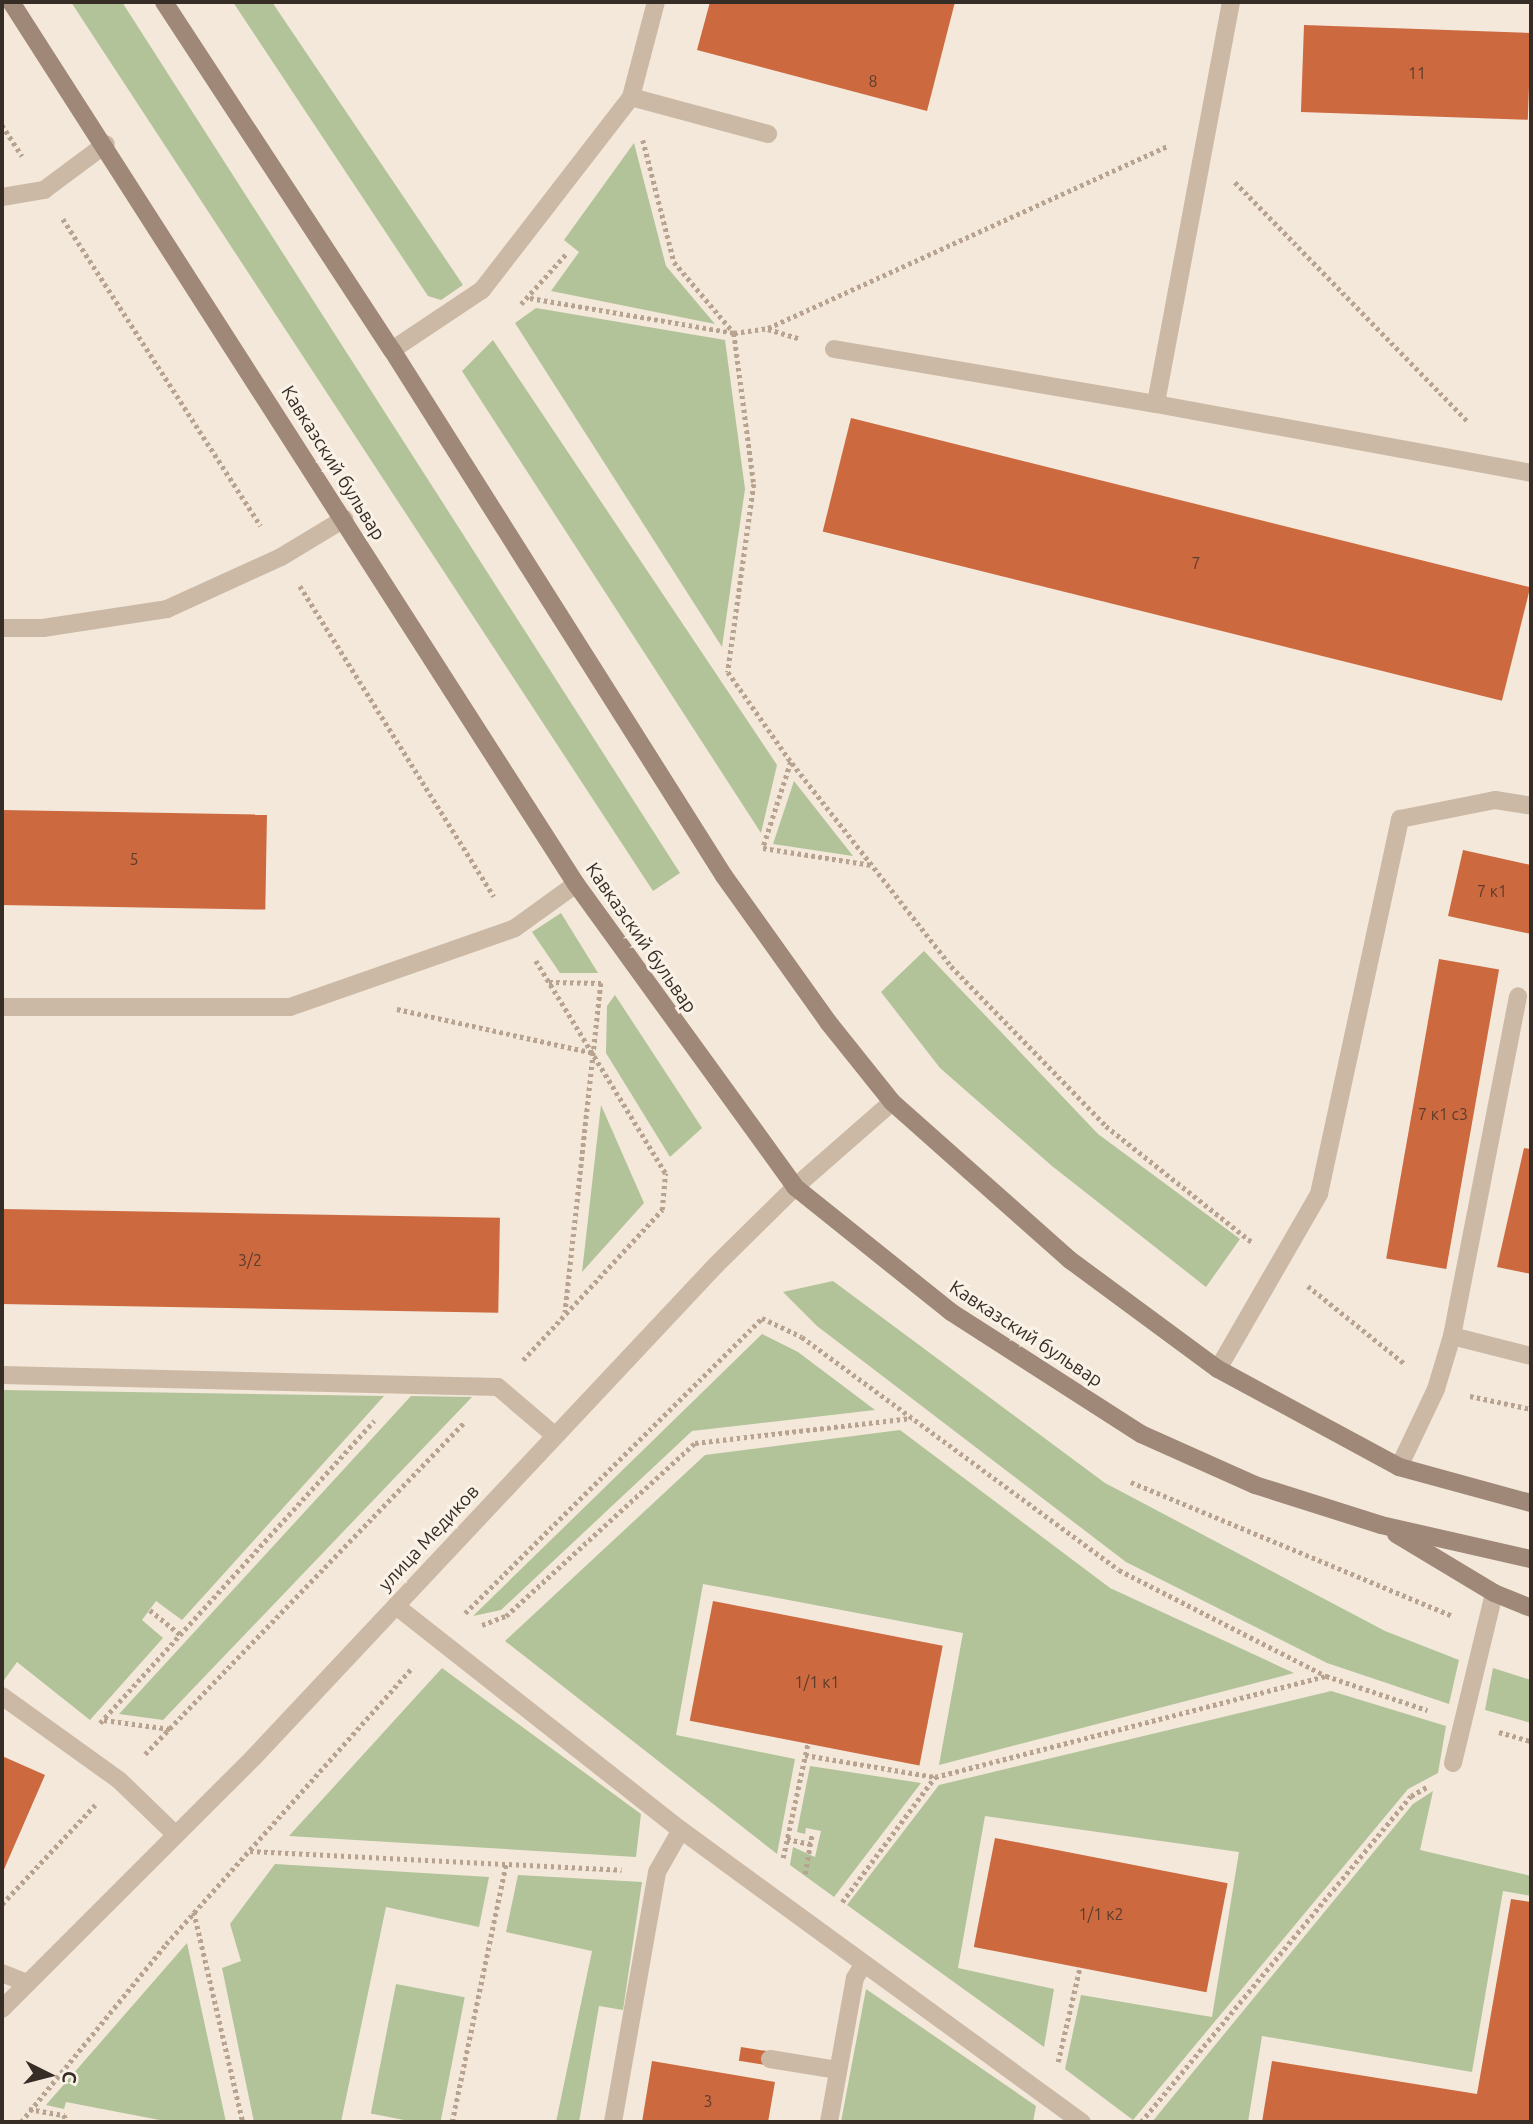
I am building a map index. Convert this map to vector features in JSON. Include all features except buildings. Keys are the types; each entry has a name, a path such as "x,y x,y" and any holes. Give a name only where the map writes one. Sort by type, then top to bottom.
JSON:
{"main road":[{"name":"Кавказский бульвар","path":"11,2 106,144 576,884 795,1186 951,1312 1141,1434 1255,1485 1381,1525 1531,1559"},
{"path":"164,2 392,350 724,876 828,1023 892,1102 1070,1260 1218,1369 1399,1467 1531,1503"},
{"path":"1381,1525 1494,1593 1531,1608"}],"street":[{"path":"392,350 482,290 640,100 656,2"},
{"path":"1156,404 1231,2"},
{"path":"640,100 768,134"},
{"path":"2,197 44,190 106,144"},
{"path":"834,349 1522,471"},
{"path":"2,628 43,628 167,609 281,557 344,519"},
{"path":"1218,1369 1318,1194 1400,819 1495,800 1531,806"},
{"path":"2,1007 290,1007 515,928 576,884"},
{"path":"1399,1467 1436,1389 1452,1336 1518,996"},
{"name":"улица Медиков","path":"2,2009 176,1835 396,1605 553,1434 795,1186 892,1102"},
{"path":"1452,1336 1531,1356"},
{"path":"2,1376 498,1387 553,1434"},
{"path":"1453,1763 1483,1629 1494,1593"},
{"path":"396,1605 681,1830 1082,2122"},
{"path":"2,1696 119,1780 176,1835"},
{"path":"613,2122 657,1872 681,1830"},
{"path":"828,2122 855,1978 863,1965"},
{"path":"2,1973 27,1983"},
{"path":"770,2059 838,2070"}],"path":[{"path":"640,100 641,132 674,262 734,333 754,484 728,672 791,762 951,966 1106,1126 1436,1389 1531,1409"},
{"path":"2,125 281,557 595,1054 665,1173 663,1210 498,1387 2,1904"},
{"path":"530,298 734,333 768,328 1207,128"},
{"path":"1203,148 1522,471"},
{"path":"510,311 530,298 567,253"},
{"path":"791,762 764,848 872,865"},
{"path":"549,982 601,983 565,1313"},
{"path":"394,1009 595,1054"},
{"path":"21,2122 28,2109 194,1912 437,1640 762,1318 802,1337 1119,1570 1325,1676 1437,1713"},
{"path":"76,1749 407,1385"},
{"path":"471,1629 506,1616 695,1443 912,1418"},
{"path":"1131,1482 1483,1629"},
{"path":"150,1610 181,1635"},
{"path":"805,1755 935,1777 1325,1676"},
{"path":"103,1720 170,1729"},
{"path":"1485,1728 1531,1741"},
{"path":"775,1898 808,1742"},
{"path":"836,1909 935,1777"},
{"path":"1141,2122 1411,1796 1435,1782"},
{"path":"804,1884 812,1834"},
{"path":"787,1839 811,1844"},
{"path":"249,1850 657,1872"},
{"path":"452,2122 506,1863"},
{"path":"194,1912 243,2122"},
{"path":"1051,2100 1080,1967"},
{"path":"28,2109 64,2115 67,2122"}],"green space":[{"path":"71,2 122,2 680,873 653,891"},
{"path":"233,2 272,2 463,285 441,300 428,296"},
{"path":"634,143 666,266 715,324 551,291 579,252 564,240"},
{"path":"536,308 725,340 745,489 722,647 515,323"},
{"path":"493,340 777,765 761,833 462,371"},
{"path":"794,781 853,856 773,844"},
{"path":"561,913 598,973 560,973 532,932"},
{"path":"924,951 1098,1134 1240,1239 1206,1287 1052,1166 940,1068 881,992"},
{"path":"615,995 702,1128 670,1157 606,1053 607,1006"},
{"path":"601,1105 644,1203 582,1272"},
{"path":"833,1281 1105,1483 1385,1631 1459,1660 1449,1704 1327,1663 1126,1562 817,1326 783,1292"},
{"path":"762,1334 798,1352 875,1410 692,1431 501,1610 473,1616"},
{"path":"2,1390 384,1396 182,1620 156,1601 142,1620 163,1638 90,1720 17,1662 2,1683"},
{"path":"411,1396 472,1397 163,1720 119,1714"},
{"path":"900,1430 1110,1588 1294,1673 939,1765 963,1633 703,1584 676,1735 795,1759 777,1854 505,1641 705,1455"},
{"path":"442,1668 641,1814 636,1857 289,1836"},
{"path":"1493,1668 1531,1680 1531,1723 1485,1710"},
{"path":"1331,1691 1446,1726 1438,1773 1408,1789 1133,2120 1065,2069 1081,1995 1212,2017 1239,1852 985,1816 958,1968 1054,1989 1044,2047 847,1905 939,1785"},
{"path":"810,1766 921,1783 834,1897 790,1865 793,1847 815,1857 821,1831 806,1828 805,1834 797,1832"},
{"path":"1433,1791 1420,1850 1531,1876 1531,1896 1503,1891 1472,2072 1262,2036 1248,2122 1152,2122 1413,1804"},
{"path":"275,1864 489,1877 479,1927 386,1907 341,2122 254,2122 222,1968 241,1961 230,1924"},
{"path":"518,1875 642,1882 623,2010 599,2006 579,2122 556,2122 592,1951 506,1932"},
{"path":"187,1943 226,2122 170,2122 66,2102 64,2109 46,2105"},
{"path":"396,1984 465,1997 440,2122 414,2122 371,2114"},
{"path":"866,1989 1036,2106 1033,2122 841,2122"}]}
